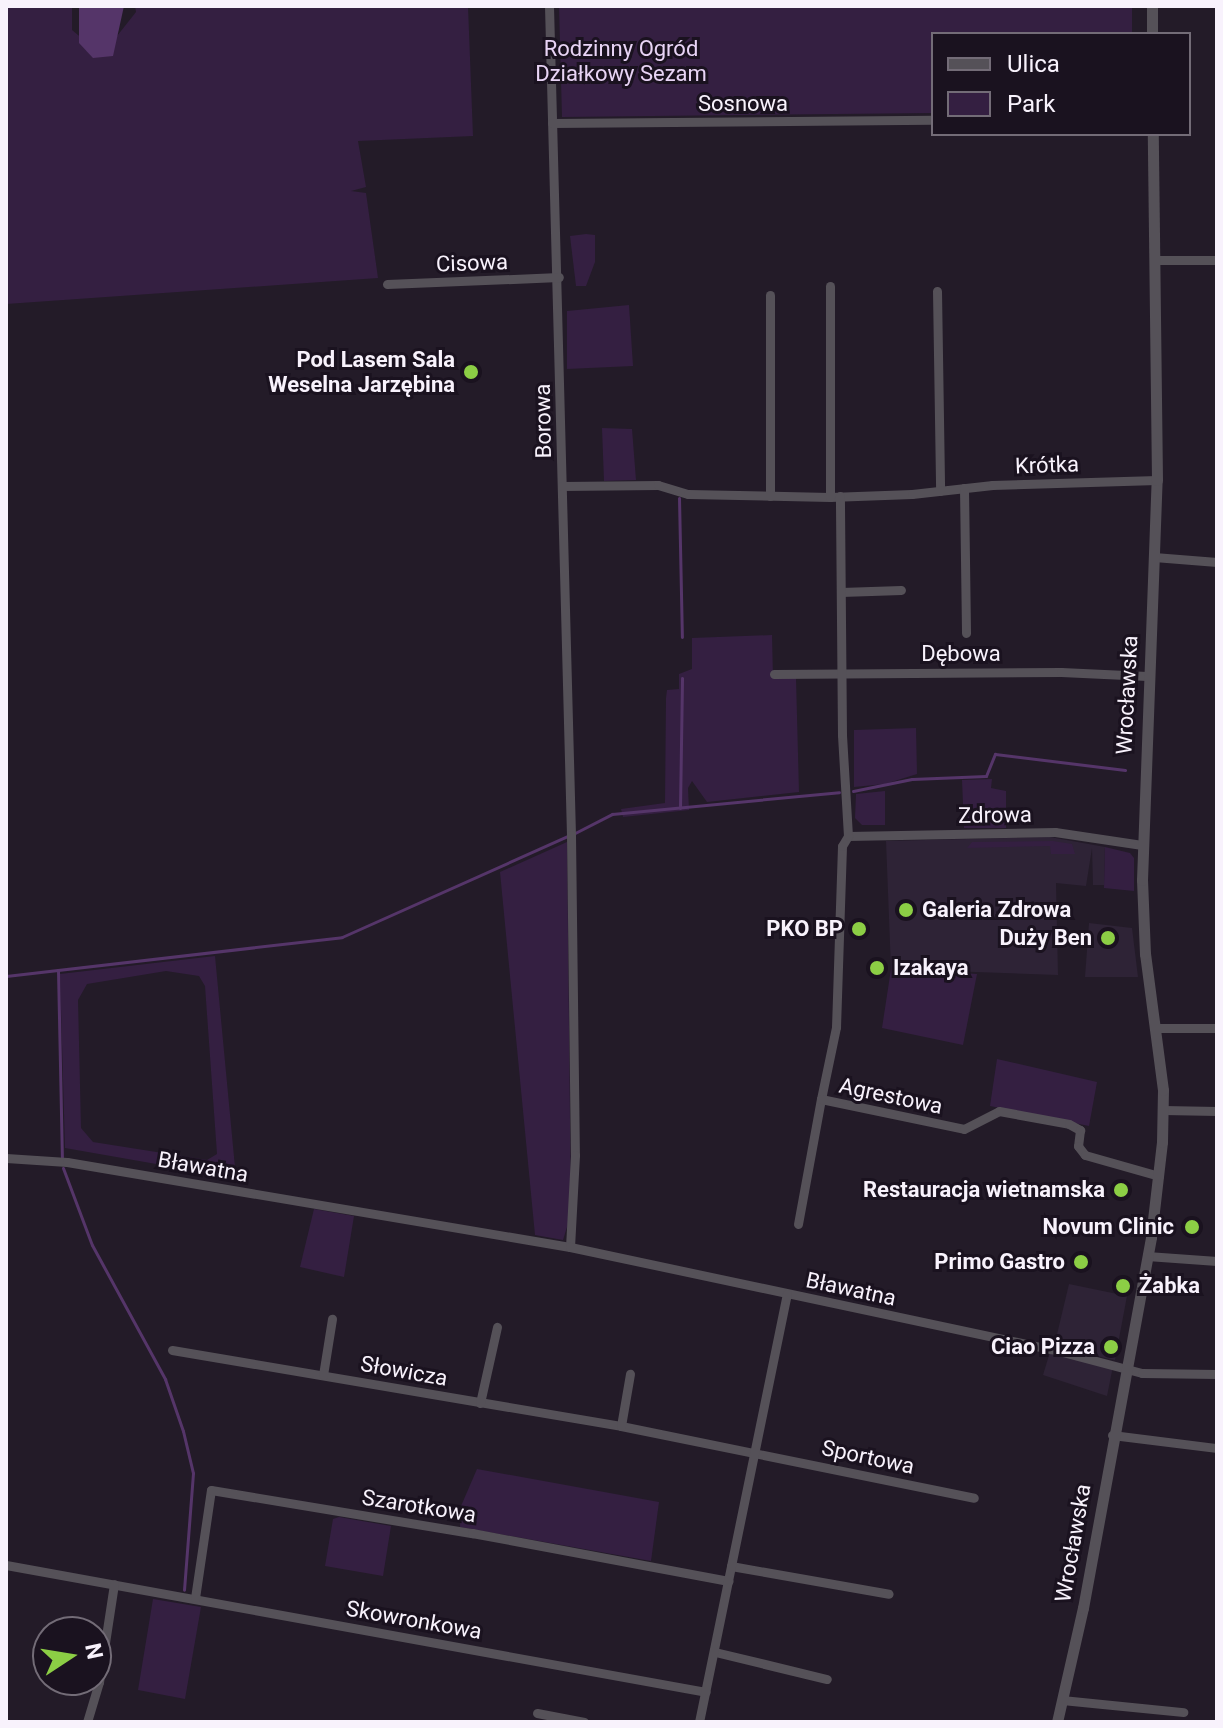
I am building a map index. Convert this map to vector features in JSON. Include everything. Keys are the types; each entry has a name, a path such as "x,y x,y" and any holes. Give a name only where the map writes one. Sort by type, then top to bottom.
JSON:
{"street":[{"name":"Borowa","path":"549,6 559,277 571,835 575,1155 570,1247"},
{"path":"1152,6 1152,32"},
{"name":"Sosnowa","path":"552,123 931,120"},
{"name":"Wrocławska","path":"1057,1722 1083,1608 1124,1369 1147,1256 1159,1176 1163,1110 1145,954 1142,845 1157,480 1153,136"},
{"path":"1155,260 1217,260"},
{"name":"Cisowa","path":"387,284 559,277"},
{"path":"830,286 841,673"},
{"path":"937,291 940,491"},
{"path":"770,295 770,496"},
{"name":"Krótka","path":"562,486 666,486 688,494 835,496 1157,480"},
{"path":"964,488 966,633"},
{"path":"1154,557 1217,562"},
{"path":"841,592 901,590"},
{"name":"Agrestowa","path":"798,1224 836,1027 842,846 848,836 841,673"},
{"name":"Dębowa","path":"774,674 1147,676"},
{"name":"Zdrowa","path":"848,836 1055,832 1142,845"},
{"path":"1154,1028 1217,1028"},
{"name":"Agrestowa","path":"821,1099 964,1129 999,1111 1069,1124 1080,1130 1078,1146 1085,1155 1159,1176"},
{"path":"1163,1110 1217,1111"},
{"name":"Bławatna","path":"6,1158 67,1162 570,1247 1051,1349 1124,1369"},
{"path":"1147,1256 1217,1261"},
{"path":"699,1722 787,1294"},
{"path":"323,1375 332,1319"},
{"path":"480,1403 497,1327"},
{"name":"Słowicza","path":"172,1350 621,1426 753,1452"},
{"path":"1124,1369 1142,1373 1217,1374"},
{"path":"621,1426 630,1374"},
{"path":"1112,1435 1217,1448"},
{"name":"Sportowa","path":"753,1452 974,1498"},
{"name":"Szarotkowa","path":"195,1598 211,1490 472,1533 729,1581"},
{"name":"Skowronkowa","path":"6,1565 706,1692"},
{"path":"731,1566 889,1594"},
{"path":"87,1722 99,1682 114,1584"},
{"path":"715,1652 827,1679"},
{"path":"1062,1700 1183,1712"},
{"path":"537,1713 584,1722"}],"shaded area":[{"path":"79,6 124,6 113,56 93,58 79,43"},
{"path":"1050,837 1105,847 1104,885 1093,885 1092,848 1086,886 1056,883 1058,975 891,969 886,841"},
{"path":"1089,923 1132,928 1138,977 1085,977"},
{"path":"1069,1284 1127,1296 1115,1360 1054,1347"},
{"path":"1050,1352 1113,1366 1107,1396 1043,1375"}],"green space":[{"path":"6,6 72,6 72,30 102,55 136,12 135,6 468,6 473,136 358,141 366,187 351,191 366,193 378,278 6,304"},
{"name":"Rodzinny Ogród Działkowy Sezam","path":"559,6 1132,6 1132,32 931,32 931,113 562,117"},
{"path":"595,235 595,262 586,286 576,286 570,236"},
{"path":"629,305 633,366 567,369 567,311"},
{"path":"602,428 632,429 636,480 604,481"},
{"path":"772,635 773,678 796,678 799,792 707,802 692,781 688,788 689,810 623,817 621,809 665,803 667,690 679,689 679,674 692,669 692,638"},
{"path":"916,728 917,774 885,784 854,787 854,730"},
{"path":"992,779 991,788 1006,791 1006,828 964,828 962,780"},
{"path":"885,791 885,825 862,825 855,818 856,794"},
{"path":"1053,841 1072,844 1075,854 1051,854 1050,846 967,848 972,842"},
{"path":"567,842 571,1214 563,1240 535,1235 500,872"},
{"path":"1105,847 1130,853 1134,858 1134,891 1104,888"},
{"path":"215,956 236,1178 65,1148 60,974","holes":["166,971 199,976 205,986 217,1154 207,1160 93,1142 81,1128 78,1000 87,984"]},
{"path":"891,969 977,974 963,1045 882,1028"},
{"path":"997,1059 1097,1082 1089,1126 990,1106"},
{"path":"314,1209 354,1216 344,1277 300,1267"},
{"path":"477,1469 659,1502 651,1561 460,1527 461,1506"},
{"path":"339,1517 391,1526 383,1576 325,1566 333,1519"},
{"path":"153,1599 201,1607 185,1699 138,1690"}],"waterway":[{"path":"679,498 682,637"},
{"path":"680,808 682,678"},
{"path":"853,791 912,779 986,776 995,754 1125,770"},
{"path":"575,833 612,814 839,792"},
{"path":"6,976 342,937 568,836"},
{"path":"58,970 62,1157"},
{"path":"63,1168 92,1245 165,1379 183,1431 193,1473 184,1590"}],"place":[{"name":"Pod Lasem Sala Weselna Jarzębina","path":"471,372"},
{"name":"Galeria Zdrowa","path":"906,910"},
{"name":"PKO BP","path":"859,929"},
{"name":"Duży Ben","path":"1108,938"},
{"name":"Izakaya","path":"877,968"},
{"name":"Restauracja wietnamska","path":"1121,1190"},
{"name":"Novum Clinic","path":"1192,1227"},
{"name":"Primo Gastro","path":"1081,1262"},
{"name":"Żabka","path":"1123,1286"},
{"name":"Ciao Pizza","path":"1111,1347"}]}
